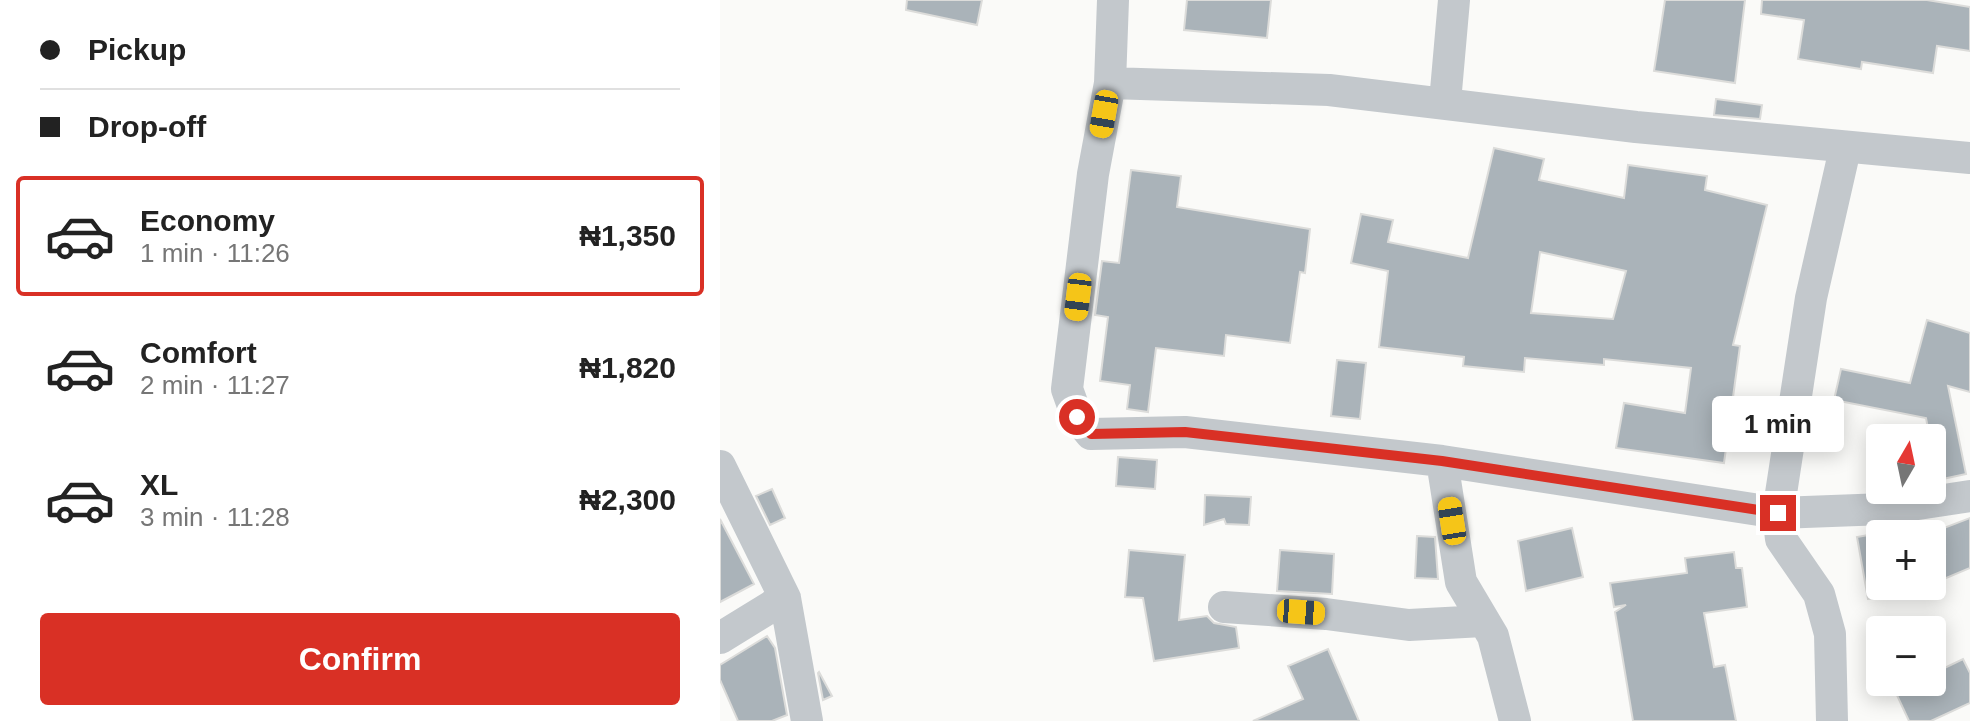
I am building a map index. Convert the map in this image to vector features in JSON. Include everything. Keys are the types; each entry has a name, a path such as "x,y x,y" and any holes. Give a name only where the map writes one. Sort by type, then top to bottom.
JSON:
{"street":[{"path":"1113,0 1110,83 1093,174 1067,389 1077,417 1091,434 1185,432 1442,461 1778,513 1885,509 1970,496"},
{"path":"1445,102 1454,0"},
{"path":"1110,83 1329,90 1845,149 1970,158"},
{"path":"1832,721 1830,634 1819,594 1781,539 1778,513 1811,298 1845,149"},
{"path":"1442,461 1461,582 1493,636 1515,721"},
{"path":"720,466 785,598 807,721"},
{"path":"720,638 785,598"},
{"path":"1224,607 1326,614 1409,625 1483,621"}],"building":[{"path":"907,0 982,0 977,25 906,10"},
{"path":"1187,0 1271,0 1267,38 1184,30"},
{"path":"1665,0 1745,0 1735,83 1654,71"},
{"path":"1762,0 1927,0 1970,7 1970,51 1937,46 1933,73 1862,62 1861,69 1798,59 1804,20 1761,14"},
{"path":"1716,99 1762,105 1760,119 1714,115"},
{"path":"1494,148 1544,159 1539,180 1624,198 1628,165 1707,176 1705,190 1767,205 1733,345 1740,346 1724,463 1616,448 1624,403 1685,413 1691,368 1604,359 1604,365 1525,358 1524,372 1463,366 1464,357 1379,347 1388,271 1351,263 1361,214 1393,220 1388,242 1468,258","holes":["1540,252 1626,271 1613,319 1531,313"]},
{"path":"1131,170 1181,176 1177,207 1310,229 1305,273 1300,272 1290,343 1226,335 1224,356 1156,348 1148,412 1127,409 1130,385 1100,381 1108,317 1095,315 1102,261 1119,263"},
{"path":"1927,320 1970,333 1970,392 1948,386 1966,474 1946,478 1946,424 1927,424 1926,418 1834,400 1841,369 1910,383"},
{"path":"1337,360 1366,363 1360,419 1331,416"},
{"path":"1118,457 1157,460 1155,489 1116,486"},
{"path":"772,489 785,518 770,525 756,496"},
{"path":"1205,495 1251,497 1249,525 1226,524 1224,519 1204,525"},
{"path":"1970,518 1970,568 1946,578 1946,527"},
{"path":"720,519 754,584 720,602"},
{"path":"1572,528 1583,577 1526,591 1518,541"},
{"path":"1866,535 1866,588 1857,537"},
{"path":"1417,536 1435,537 1438,579 1415,578"},
{"path":"1129,550 1185,555 1179,620 1207,616 1214,623 1236,627 1239,648 1154,661 1143,598 1125,597"},
{"path":"1280,550 1334,554 1332,594 1277,591"},
{"path":"1734,552 1736,568 1742,568 1747,607 1704,613 1714,667 1725,665 1736,721 1633,721 1615,612 1626,605 1614,607 1610,583 1687,573 1685,558"},
{"path":"767,636 775,648 787,715 772,721 738,721 720,680 720,665"},
{"path":"1328,649 1359,721 1253,721 1303,699 1288,666"},
{"path":"1963,659 1970,673 1970,703 1931,721 1909,721 1897,696 1946,696 1946,667"},
{"path":"818,673 832,696 823,700"}],"route":[{"path":"1077,417 1091,434 1185,432 1442,461 1778,513"}]}
